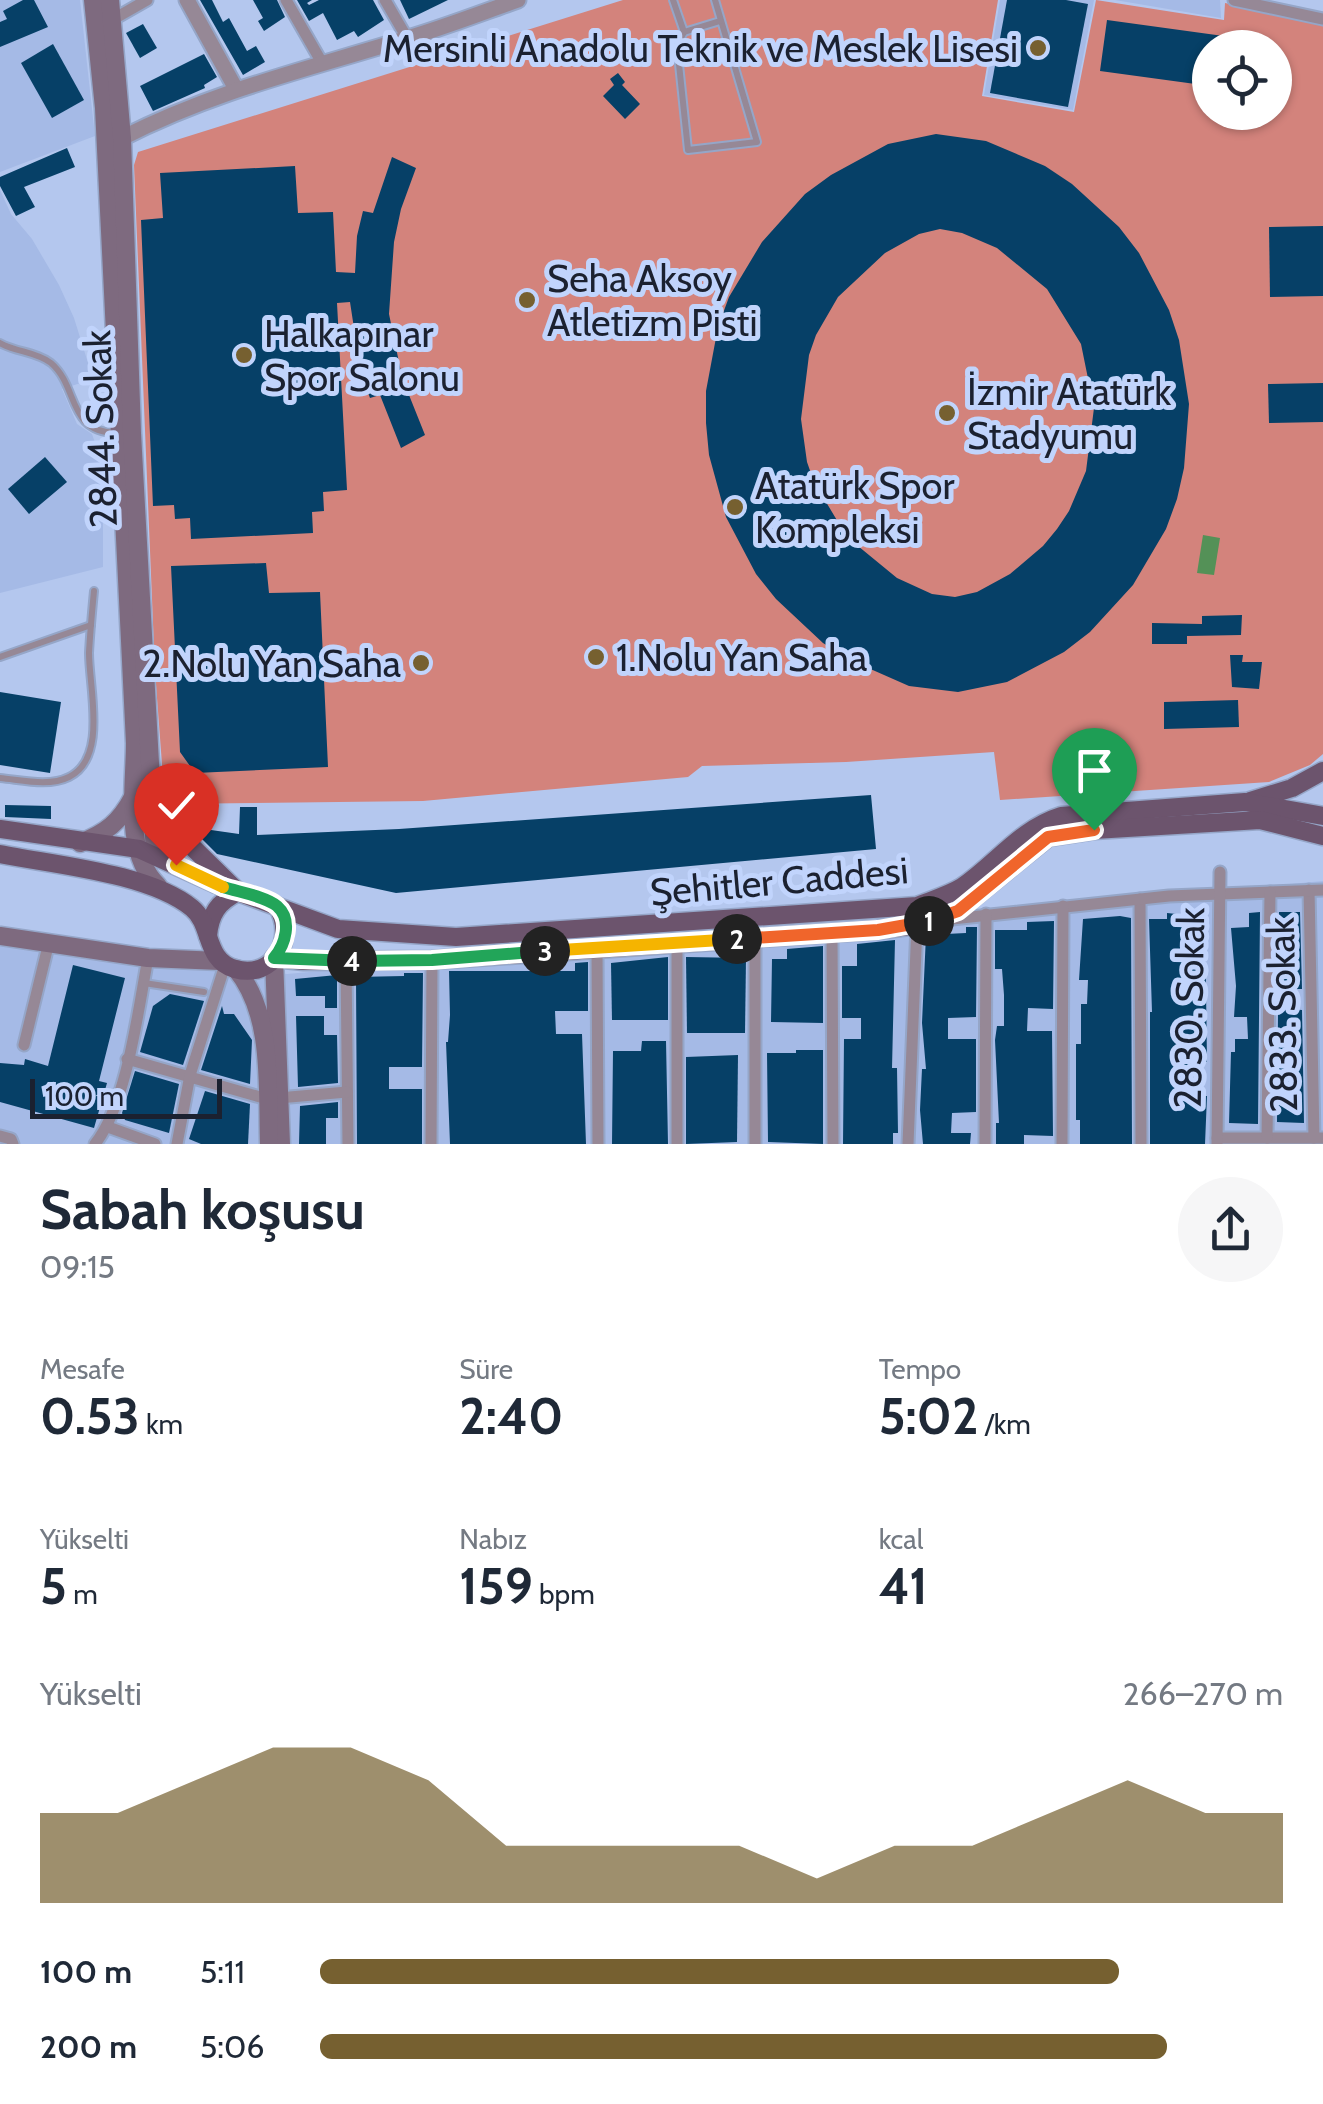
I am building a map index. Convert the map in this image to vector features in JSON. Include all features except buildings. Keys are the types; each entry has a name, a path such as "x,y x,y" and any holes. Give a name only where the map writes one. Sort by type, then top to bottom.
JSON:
{"main road":[{"name":"2844. Sokak","path":"93,0 125,432 147,852"},
{"name":"2844. Sokak","path":"110,0 122,138 125,432"},
{"path":"1245,802 1292,788 1323,771"},
{"path":"80,843 100,836 143,794 238,892 215,909 208,936"},
{"name":"Şehitler Caddesi","path":"0,829 147,852 238,892 338,929 456,937 917,906 961,888 1020,838 1041,823 1061,816 1245,802 1323,816"},
{"name":"Şehitler Caddesi","path":"227,965 250,970 274,958 432,960 917,925 958,911 1048,837 1094,830 1260,820 1323,836"},
{"path":"147,852 146,871 158,886 195,910 212,950 244,979 262,1019 281,1144"},
{"path":"0,854 158,886"},
{"path":"269,1144 274,1098 274,958 286,938 283,916 277,906"},
{"path":"0,936 148,958 227,965"}],"street":[{"path":"112,20 147,0"},
{"path":"187,0 236,90"},
{"path":"286,0 321,61"},
{"path":"385,0 406,38"},
{"path":"122,138 156,120 236,90 406,38 486,5 518,0"},
{"path":"1234,0 1323,19"},
{"name":"2830. Sokak","path":"1217,1141 1220,872"},
{"path":"908,1144 917,925 1140,899 1316,890"},
{"name":"2833. Sokak","path":"1316,890 1318,1140"},
{"path":"1267,1138 1270,892"},
{"path":"1140,899 1140,1144"},
{"path":"1062,1144 1063,906"},
{"path":"985,1144 986,914"},
{"path":"832,934 833,1144"},
{"path":"755,938 755,1144"},
{"path":"24,1045 49,942"},
{"path":"677,943 677,1144"},
{"path":"597,948 598,1144"},
{"path":"96,1144 108,1128 148,958"},
{"path":"431,1144 432,960"},
{"path":"346,961 348,1144"},
{"path":"177,1144 190,1075 227,965"},
{"path":"127,1059 274,1098 347,1092"},
{"path":"108,1128 155,1144"},
{"path":"0,1136 11,1139 12,1144"},
{"path":"1217,1141 1318,1140"}],"lane":[{"path":"672,0 684,32"},
{"path":"715,0 758,142 688,150 677,45 684,32 720,21"},
{"path":"0,344 48,361 62,378 83,420 98,431 125,432"},
{"path":"0,778 58,782 74,775 91,752 94,716 89,657 94,591"},
{"path":"0,657 91,625"},
{"path":"143,983 204,992"}],"shaded area":[{"path":"0,0 80,0 95,136 0,172"},
{"name":"Atatürk Spor Kompleksi","path":"623,0 998,0 982,96 1074,112 1096,0 1224,20 1225,3 1323,24 1323,754 1310,765 1269,782 1000,800 994,752 702,766 688,777 423,801 165,804 155,671 134,165 138,152"},
{"name":"Mersinli Anadolu Teknik ve Meslek Lisesi","path":"1000,0 1094,0 1073,110 984,95"},
{"name":"Mersinli Anadolu Teknik ve Meslek Lisesi","path":"1115,0 1220,0 1221,18"},
{"path":"0,190 11,214 32,239 59,285 93,379 62,389 77,424 92,434 103,466 103,567 0,593"},
{"path":"1203,535 1220,538 1214,575 1197,573"},
{"path":"1323,881 1323,1144 0,1144 0,944 287,974"}],"place":[{"name":"Mersinli Anadolu Teknik ve Meslek Lisesi","path":"1038,48"},
{"name":"Seha Aksoy Atletizm Pisti","path":"527,300"},
{"name":"Halkapınar Spor Salonu","path":"244,355"},
{"name":"İzmir Atatürk Stadyumu","path":"947,413"},
{"name":"Atatürk Spor Kompleksi","path":"735,507"},
{"name":"1.Nolu Yan Saha","path":"596,657"},
{"name":"2.Nolu Yan Saha","path":"421,663"}],"route":[{"path":"176,865 277,906 283,916 286,938 274,958 432,960 917,925 958,911 1048,837 1094,830"}]}
